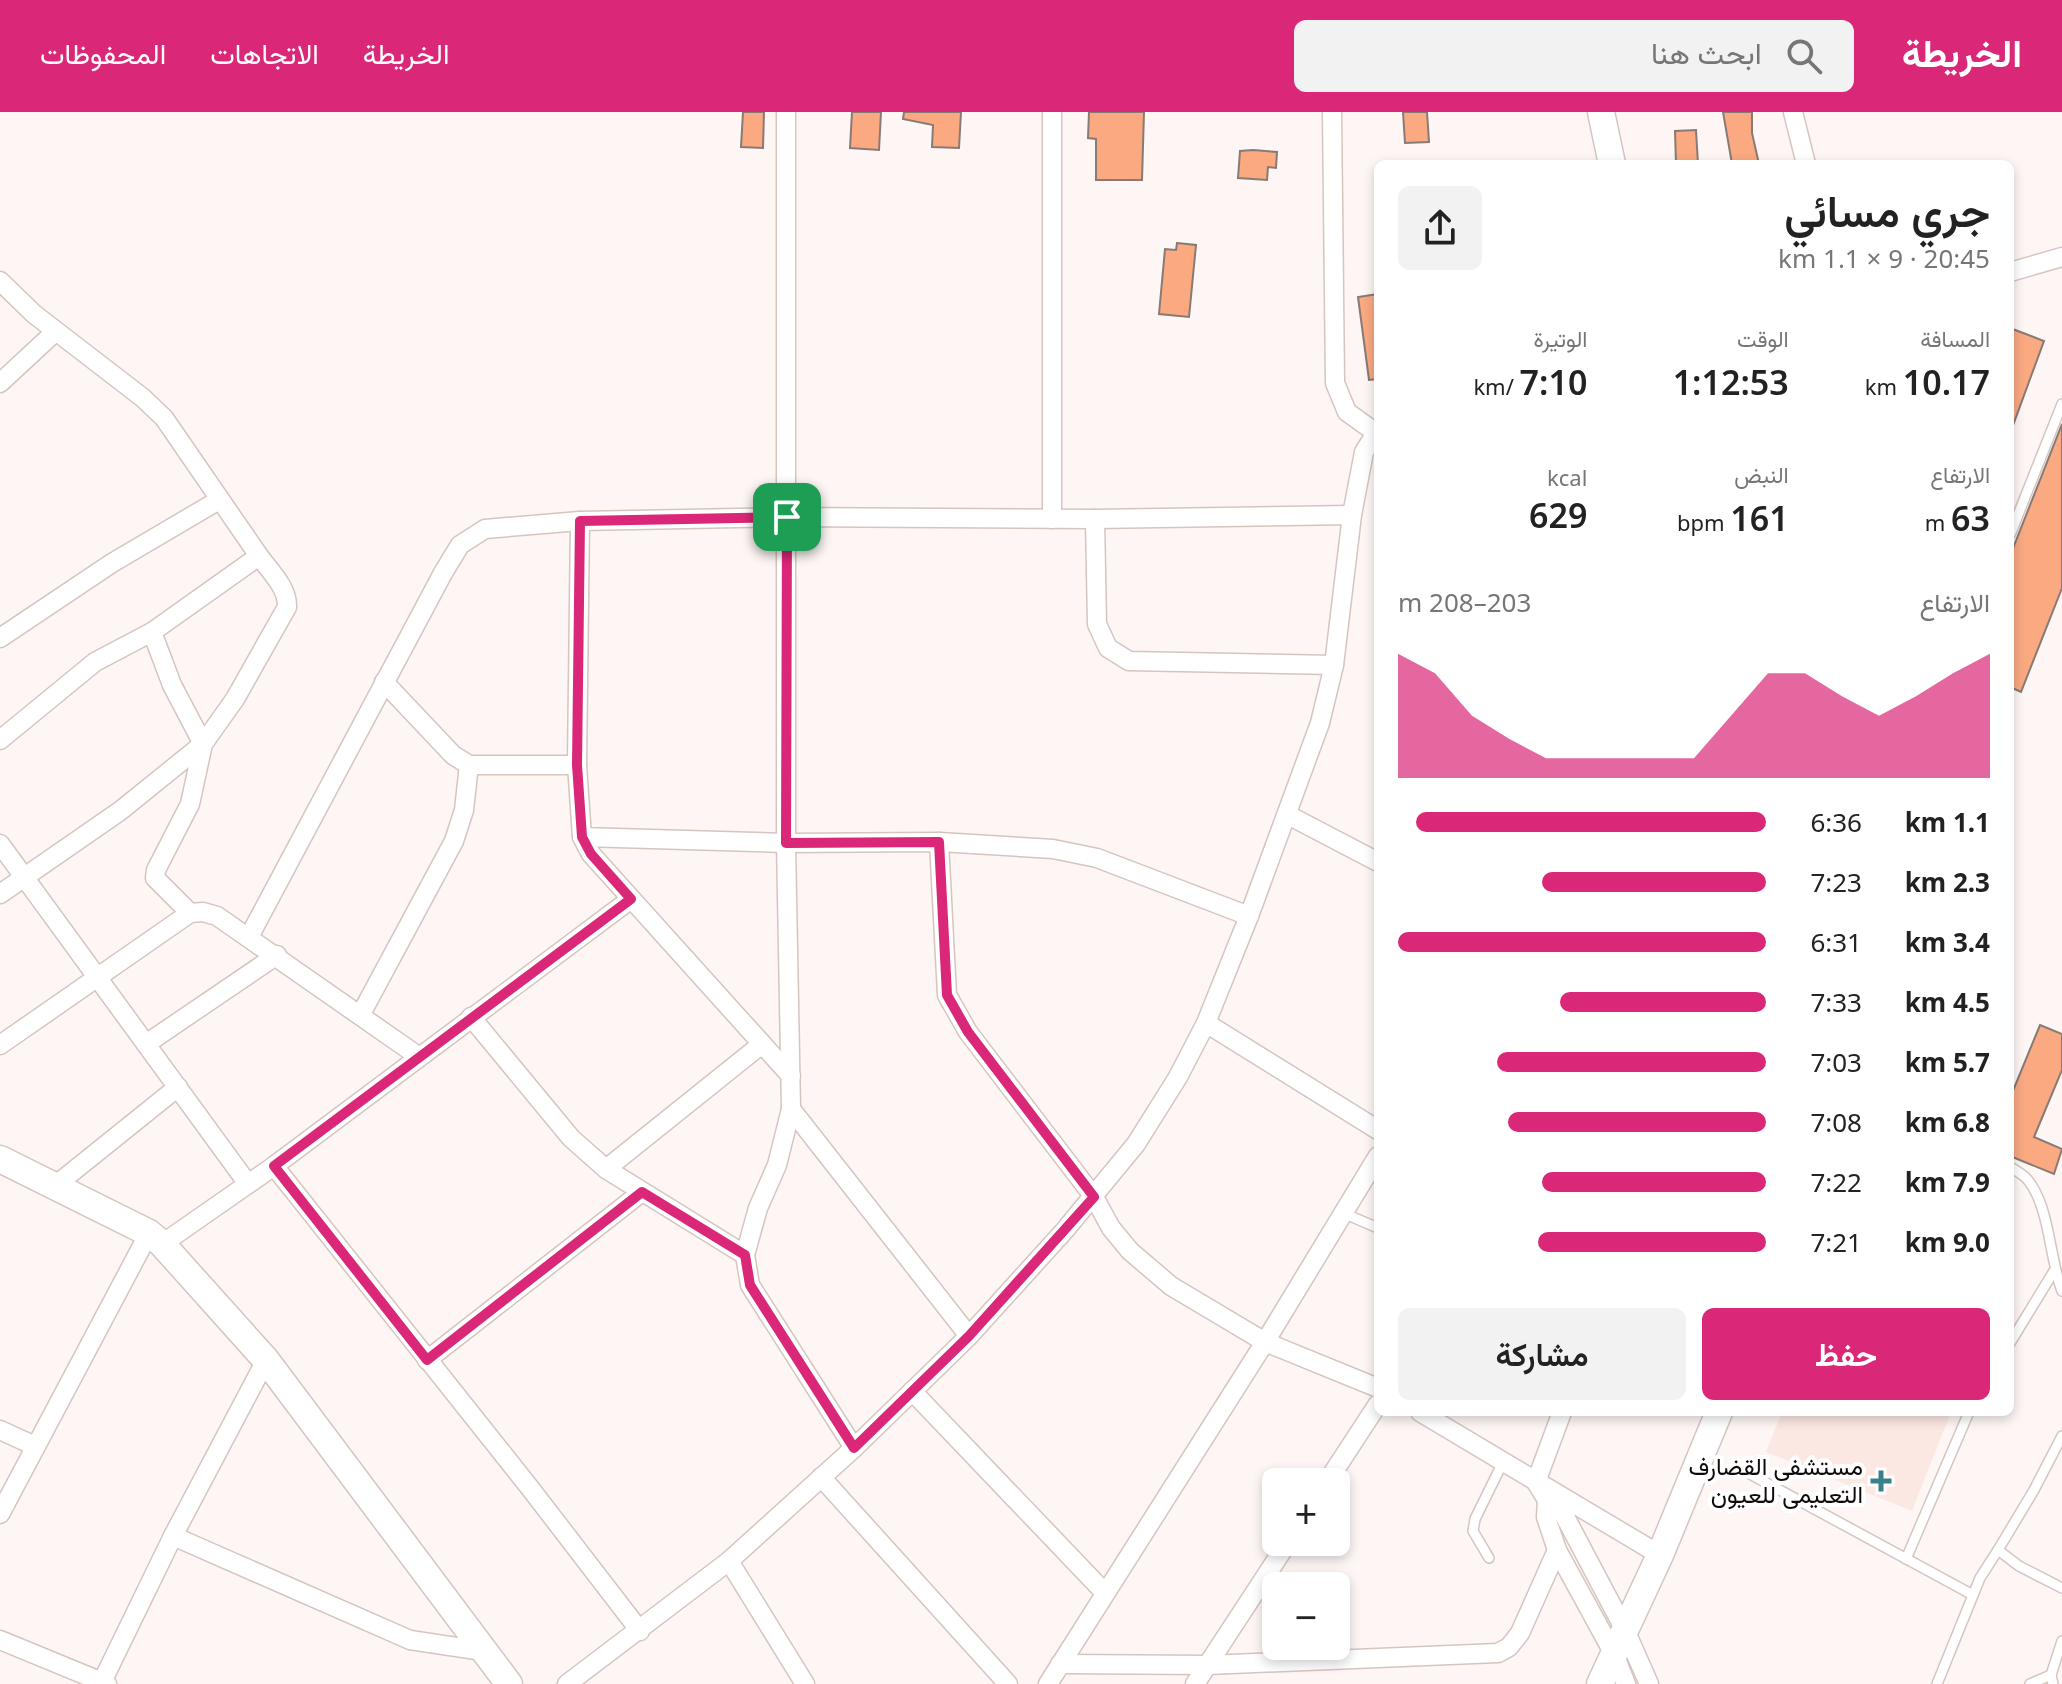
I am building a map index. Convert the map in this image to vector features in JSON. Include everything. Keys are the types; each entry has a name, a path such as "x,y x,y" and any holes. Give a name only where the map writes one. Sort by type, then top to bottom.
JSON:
{"main road":[{"path":"1601,112 1611,160"},
{"path":"0,1159 56,1185 156,1239 266,1360 509,1684"},
{"path":"1600,1684 1660,1555 1717,1416"}],"street":[{"path":"786,112 786,843 791,1109 777,1165 758,1208 745,1255 750,1285 854,1448"},
{"path":"1052,112 1052,519"},
{"path":"1332,112 1335,383 1347,412 1374,429"},
{"path":"1793,112 1805,160"},
{"path":"2014,271 2062,257"},
{"path":"0,281 55,332 143,398 164,418 287,598 287,607 235,699 203,744 120,811 0,894"},
{"path":"0,383 55,332"},
{"path":"567,1684 729,1561 854,1448 969,1336 1094,1197 1136,1144 1178,1077 1206,1023 1288,815 1320,723 1334,665 1352,515 1364,452 1374,436"},
{"path":"3,631 219,500"},
{"path":"249,937 460,545 485,529 580,521 787,517 1095,519 1352,515"},
{"path":"1095,519 1097,624 1108,648 1129,661 1334,665"},
{"path":"580,521 577,765 582,837 591,854 791,1076"},
{"path":"0,740 95,662 152,632 259,556"},
{"path":"152,632 172,685 203,744 190,804 156,870 155,878 190,913"},
{"path":"384,682 453,755 469,765 577,765"},
{"path":"361,1014 454,841 464,810 469,765"},
{"path":"1288,815 1374,860"},
{"path":"582,837 786,843 939,842 1053,849 1097,858 1249,916"},
{"path":"939,842 947,995 968,1032 1094,1197 1111,1228 1130,1251 1171,1286 1265,1342 1374,1386"},
{"path":"0,844 248,1184"},
{"path":"0,1514 35,1446 156,1239 274,1166 631,899"},
{"path":"0,1045 190,913 203,912 217,916 277,955 418,1056"},
{"path":"146,1044 277,955"},
{"path":"471,1017 571,1138 606,1169 745,1255"},
{"path":"1206,1023 1374,1128"},
{"path":"606,1169 762,1044"},
{"path":"56,1185 178,1087"},
{"path":"791,1109 969,1336"},
{"path":"1048,1684 1265,1342 1374,1163"},
{"path":"274,1166 640,1631"},
{"path":"427,1360 642,1192"},
{"path":"0,1640 104,1683 173,1536 266,1360"},
{"path":"912,1391 1105,1593"},
{"path":"1336,1468 1374,1410"},
{"path":"1427,1416 1660,1555"},
{"path":"1536,1482 1561,1416"},
{"path":"0,1430 35,1446"},
{"path":"821,1477 1008,1684"},
{"path":"1536,1482 1547,1500 1562,1511 1620,1644 1626,1684"},
{"path":"1547,1500 1546,1517 1557,1550 1649,1684"},
{"path":"173,1536 410,1640 483,1651"},
{"path":"1060,1664 1208,1665 1498,1653 1509,1647 1520,1633 1557,1550"},
{"path":"1195,1684 1279,1556"},
{"path":"729,1561 805,1684"}],"lane":[{"path":"2014,525 2062,404"},
{"path":"2014,1170 2025,1177 2038,1199 2054,1271 2062,1291"},
{"path":"1343,1213 1374,1226"},
{"path":"2014,1336 2054,1271"},
{"path":"1906,1559 1967,1416"},
{"path":"1937,1684 1980,1578 2034,1490 2062,1436"},
{"path":"1489,1558 1473,1531 1475,1519 1503,1462"},
{"path":"1750,1474 1973,1595"},
{"path":"1998,1550 2019,1566 2062,1588"},
{"path":"2030,1684 2052,1679 2062,1641"}],"shaded area":[{"name":"مستشفى القضارف التعليمى للعيون","path":"1780,1416 1949,1416 1912,1511 1766,1452"}],"building":[{"path":"743,112 764,112 763,148 741,147"},
{"path":"852,112 881,112 879,150 850,148"},
{"path":"904,112 961,112 959,148 932,147 933,125 903,119"},
{"path":"1089,112 1144,112 1142,180 1096,180 1096,139 1088,138"},
{"path":"1403,112 1427,112 1429,142 1405,143"},
{"path":"1723,112 1752,112 1752,133 1758,160 1731,160"},
{"path":"1696,130 1698,160 1676,160 1675,131"},
{"path":"1240,151 1277,152 1276,168 1268,167 1267,180 1238,178"},
{"path":"1177,243 1196,245 1189,317 1159,314 1165,249 1176,250"},
{"path":"1374,295 1374,379 1369,380 1358,297"},
{"path":"2014,330 2044,341 2014,423"},
{"path":"2062,424 2062,588 2021,692 2014,689 2014,546"},
{"path":"2040,1025 2062,1034 2062,1070 2034,1137 2062,1149 2054,1174 2014,1158 2014,1088"}],"place":[{"name":"مستشفى القضارف التعليمى للعيون","path":"1881,1481"}],"route":[{"path":"787,517 786,843 939,842 947,995 968,1032 1094,1197 969,1336 854,1448 750,1285 745,1255 642,1192 427,1360 274,1166 631,899 591,854 582,837 577,765 580,521 787,517"}]}
